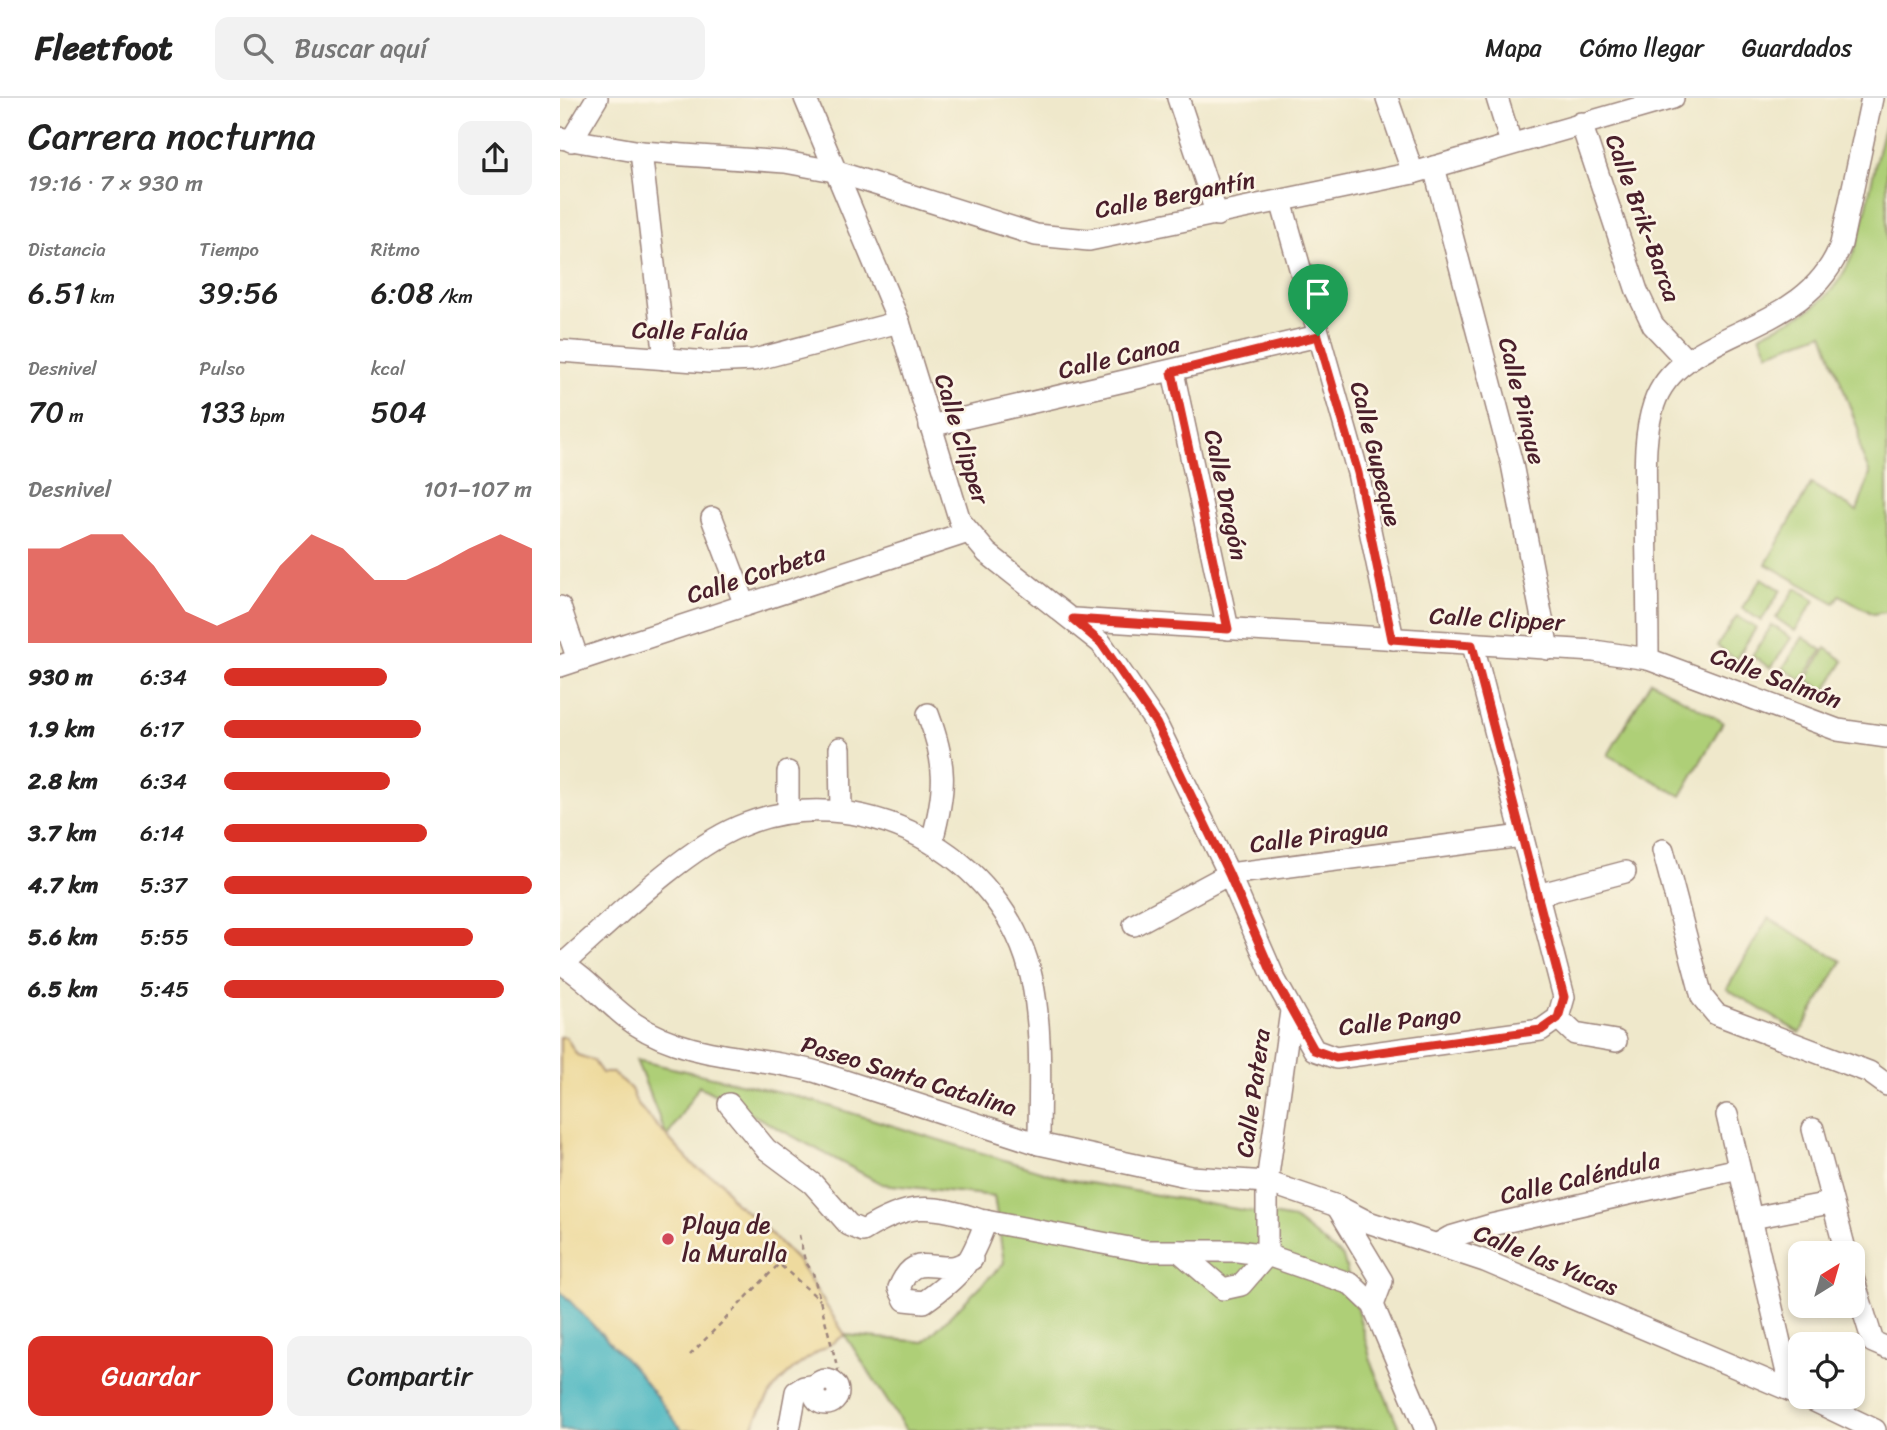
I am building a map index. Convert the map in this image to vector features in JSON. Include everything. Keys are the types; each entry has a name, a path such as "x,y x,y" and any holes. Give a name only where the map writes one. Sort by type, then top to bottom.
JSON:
{"street":[{"path":"565,140 597,98"},
{"path":"1178,98 1217,215"},
{"path":"1387,98 1412,173"},
{"path":"1497,98 1511,144"},
{"name":"Calle Bergantín","path":"565,140 641,152 785,162 834,171 1036,235 1089,240 1412,173 1673,98"},
{"path":"1648,659 1645,442 1654,403 1667,380 1686,360 1779,313 1816,288 1834,264 1842,244 1872,98"},
{"name":"Calle Clipper","path":"810,99 834,171 899,321 960,522 987,553 1073,619 1594,651 1648,659"},
{"name":"Calle Brik-Barca","path":"1581,123 1637,291 1653,325 1686,360"},
{"path":"641,152 665,359"},
{"name":"Calle Pinque","path":"1434,167 1512,464 1548,649"},
{"name":"Calle Gupeque","path":"1281,201 1358,473 1392,639"},
{"name":"Calle Falúa","path":"560,351 709,362 754,360 899,321"},
{"name":"Calle Canoa","path":"930,426 1318,336"},
{"name":"Calle Dragón","path":"1172,372 1228,629"},
{"path":"712,517 745,605"},
{"name":"Calle Corbeta","path":"569,663 968,532"},
{"path":"560,607 569,663"},
{"name":"Calle Pango","path":"1073,619 1101,643 1156,723 1229,874 1290,1011 1314,1050 1336,1058 1541,1030 1558,1018"},
{"path":"1472,645 1564,997 1558,1018 1575,1034 1616,1041"},
{"name":"Calle Salmón","path":"1648,659 1838,730 1887,737"},
{"path":"928,714 945,769 932,841"},
{"path":"840,748 841,811"},
{"path":"788,772 788,812"},
{"path":"562,964 702,847 738,827 788,812 841,811 892,823 932,841 977,876 1014,927 1032,979 1039,1044 1039,1144"},
{"name":"Calle Piragua","path":"1134,925 1229,874 1522,836"},
{"path":"1663,850 1702,997 1716,1014 1869,1072 1887,1086"},
{"path":"1537,895 1625,872"},
{"name":"Paseo Santa Catalina","path":"562,964 587,981 635,1024 673,1043 708,1054 793,1065 1039,1144 1191,1177 1267,1182"},
{"name":"Calle Patera","path":"1267,1255 1267,1182 1290,1011"},
{"path":"729,1104 766,1149 813,1184 849,1225 863,1231 891,1213 913,1208 955,1212 986,1221 1145,1251 1238,1251 1267,1255 1351,1284 1373,1305 1426,1430"},
{"path":"1727,1115 1788,1353"},
{"path":"1813,1129 1830,1203 1842,1241"},
{"name":"Calle Caléndula","path":"1436,1245 1450,1237 1491,1225 1739,1169"},
{"name":"Calle las Yucas","path":"1267,1182 1337,1206 1368,1222 1485,1261 1788,1389"},
{"path":"1752,1218 1830,1203"},
{"path":"1337,1206 1382,1280 1373,1305"},
{"path":"972,1259 986,1221"},
{"path":"1179,1251 1223,1289 1241,1285 1267,1255"},
{"path":"1865,1318 1872,1342 1887,1348"},
{"path":"789,1430 796,1392 804,1387 825,1384"},
{"name":"Calle las Yucas","path":"1831,1409 1875,1430"}],"path":[{"path":"799,1235 820,1300 838,1370 825,1384"},
{"path":"690,1355 779,1264 820,1300"}],"green space":[{"path":"1887,119 1887,612 1873,614 1840,595 1835,603 1766,564 1811,484 1857,511 1870,474 1860,450 1858,429 1823,333 1768,353 1760,335 1813,307 1832,290 1846,269 1864,220"},
{"path":"1762,578 1781,590 1761,621 1742,608"},
{"path":"1796,588 1815,600 1795,631 1776,618"},
{"path":"1737,616 1756,628 1736,659 1717,646"},
{"path":"1772,625 1791,638 1771,668 1752,656"},
{"path":"1803,637 1822,650 1802,680 1783,668"},
{"path":"1826,648 1844,661 1825,691 1806,679"},
{"path":"1651,681 1723,722 1681,796 1608,755"},
{"path":"1768,918 1842,961 1800,1033 1727,989"},
{"path":"636,1060 793,1095 1066,1179 1294,1219 1343,1257 1373,1368 1400,1430 906,1430 845,1335 924,1342 1004,1263 994,1196 882,1184 699,1086 667,1137"}],"sand":[{"name":"Playa de la Muralla","path":"560,1037 566,1037 577,1055 593,1060 602,1073 613,1073 631,1089 637,1104 695,1167 721,1181 734,1202 755,1218 797,1260 845,1335 800,1364 778,1384 751,1430 682,1430 634,1368 560,1291"}],"water":[{"path":"560,1291 634,1368 682,1430 560,1430"}],"place":[{"name":"Playa de la Muralla","path":"668,1239"}],"route":[{"path":"1318,336 1358,473 1392,639 1472,645 1564,997 1558,1018 1541,1030 1336,1058 1314,1050 1297,1024 1275,980 1229,874 1156,723 1101,643 1073,619 1228,629 1172,372 1318,336"}]}
